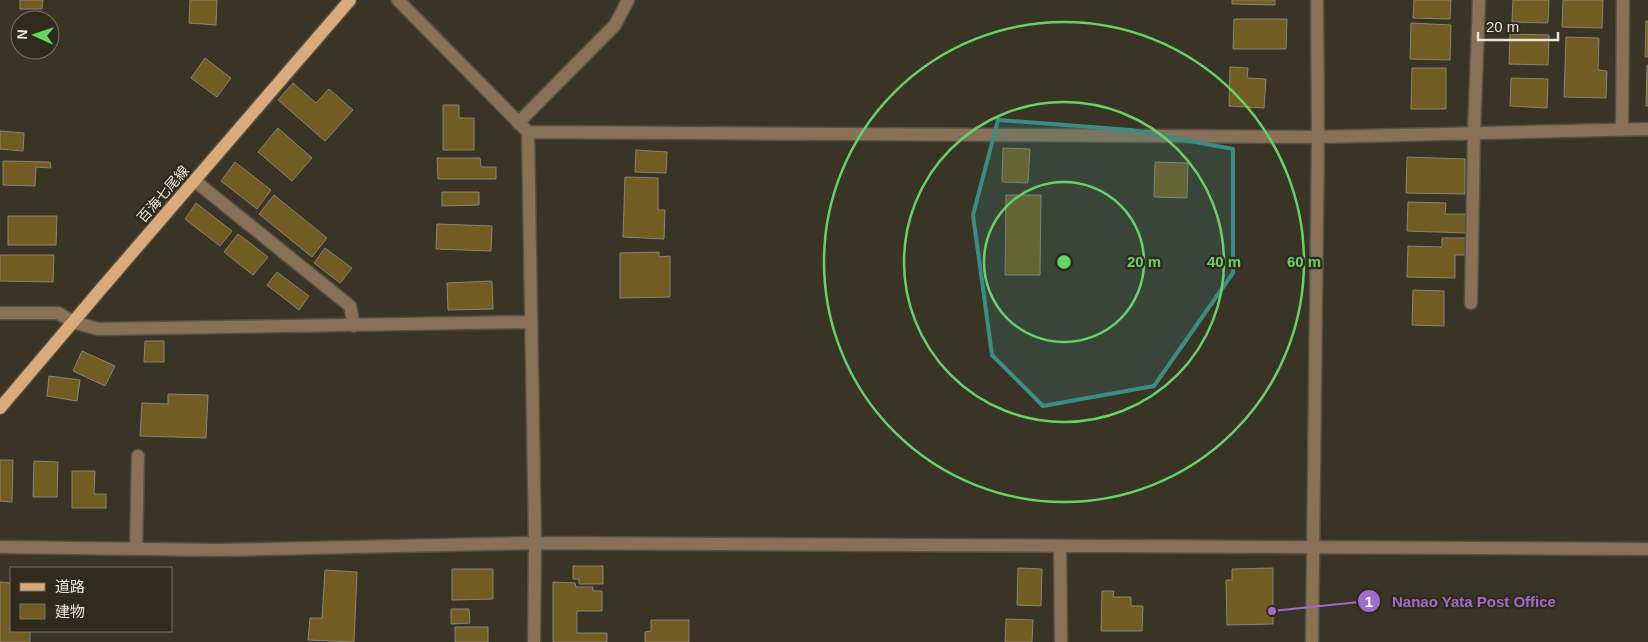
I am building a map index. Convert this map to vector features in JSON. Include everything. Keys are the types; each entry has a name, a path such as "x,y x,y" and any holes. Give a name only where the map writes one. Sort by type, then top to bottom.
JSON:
{"main road":[{"name":"百海七尾線","path":"0,408 350,0"}],"street":[{"path":"398,0 528,132 1318,137 1648,129"},
{"path":"518,123 615,25 628,0"},
{"path":"1312,642 1318,137 1317,0"},
{"path":"1472,303 1474,133 1479,0"},
{"path":"1622,129 1623,0"},
{"path":"528,132 535,543 534,642"},
{"path":"194,180 350,306 354,326"},
{"path":"0,313 58,313 73,322 98,329 531,322"},
{"path":"136,549 138,456"},
{"path":"0,547 228,550 535,543 1648,549"},
{"path":"1060,546 1061,642"}],"highlighted area":[{"path":"998,120 1131,130 1233,149 1233,273 1154,386 1043,406 992,355 973,215"}],"building":[{"path":"20,0 43,0 42,9 20,9"},
{"path":"190,0 217,0 216,25 189,23"},
{"path":"1232,0 1275,0 1275,5 1232,4"},
{"path":"1414,0 1451,0 1450,19 1413,18"},
{"path":"1513,0 1549,0 1548,23 1512,22"},
{"path":"1563,0 1603,0 1602,28 1562,27"},
{"path":"1234,19 1287,19 1286,49 1233,49"},
{"path":"1646,21 1648,21 1648,57 1645,57"},
{"path":"1411,23 1451,25 1450,60 1410,59"},
{"path":"1510,34 1549,35 1548,65 1509,64"},
{"path":"1566,37 1599,38 1598,70 1607,71 1606,98 1564,97"},
{"path":"205,58 231,78 217,97 191,78"},
{"path":"1647,65 1648,106 1646,106"},
{"path":"1230,67 1248,68 1247,78 1266,79 1264,108 1229,106"},
{"path":"1412,68 1446,68 1446,109 1411,109"},
{"path":"1511,78 1548,79 1547,108 1510,106"},
{"path":"293,83 316,103 329,89 353,110 325,141 278,100"},
{"path":"443,105 459,105 459,118 474,118 474,150 443,150"},
{"path":"278,128 312,158 292,181 258,152"},
{"path":"0,131 24,133 23,151 0,149"},
{"path":"1003,148 1030,149 1028,183 1002,182"},
{"path":"636,150 667,152 666,173 635,172"},
{"path":"1407,157 1465,159 1465,194 1406,193"},
{"path":"437,158 480,158 481,167 496,167 496,179 438,179"},
{"path":"3,161 50,162 51,168 36,167 35,186 3,185"},
{"path":"235,162 271,190 257,209 221,181"},
{"path":"1155,162 1188,163 1187,198 1154,197"},
{"path":"625,177 658,178 658,210 665,210 664,239 623,237"},
{"path":"442,192 479,192 479,205 442,206"},
{"path":"274,195 327,238 312,257 259,214"},
{"path":"1006,195 1041,195 1040,275 1005,275"},
{"path":"1408,202 1446,203 1445,214 1468,214 1467,233 1407,231"},
{"path":"196,203 232,231 220,246 185,219"},
{"path":"8,216 57,216 56,245 8,245"},
{"path":"437,224 492,226 491,251 436,249"},
{"path":"238,234 268,257 253,275 224,252"},
{"path":"1442,238 1466,238 1465,255 1455,255 1455,278 1407,277 1408,246 1442,247"},
{"path":"325,248 352,268 340,283 314,263"},
{"path":"659,252 659,257 670,256 670,297 620,298 620,253"},
{"path":"0,255 54,255 53,282 0,281"},
{"path":"277,272 309,296 299,310 267,285"},
{"path":"492,281 493,309 448,310 447,283"},
{"path":"1413,290 1444,291 1444,326 1412,325"},
{"path":"145,341 164,341 164,362 144,362"},
{"path":"82,351 115,366 105,386 73,371"},
{"path":"49,376 80,380 77,401 47,396"},
{"path":"168,394 208,395 206,438 140,436 142,403 168,404"},
{"path":"0,460 13,460 12,502 0,501"},
{"path":"34,461 58,462 57,497 33,497"},
{"path":"72,471 95,471 94,494 106,494 106,508 72,508"},
{"path":"573,566 603,566 603,584 579,584 579,579 573,579"},
{"path":"1018,568 1042,569 1041,606 1017,605"},
{"path":"1273,568 1273,624 1227,625 1226,580 1232,580 1232,569"},
{"path":"452,569 493,569 493,599 452,600"},
{"path":"325,570 357,572 354,642 308,640 310,618 322,618"},
{"path":"0,582 10,583 10,632 30,632 30,642 0,642"},
{"path":"553,582 575,583 576,587 593,587 593,591 602,591 602,611 577,611 577,633 607,633 607,642 553,642"},
{"path":"1102,591 1114,591 1113,597 1131,597 1131,606 1143,606 1142,631 1101,631"},
{"path":"451,609 469,609 470,623 451,624"},
{"path":"1006,619 1033,620 1032,642 1005,642"},
{"path":"651,620 689,620 689,642 645,642 645,632 651,631"},
{"path":"455,627 488,627 488,642 455,642"}],"place":[{"name":"Nanao Yata Post Office","path":"1272,611"}]}
